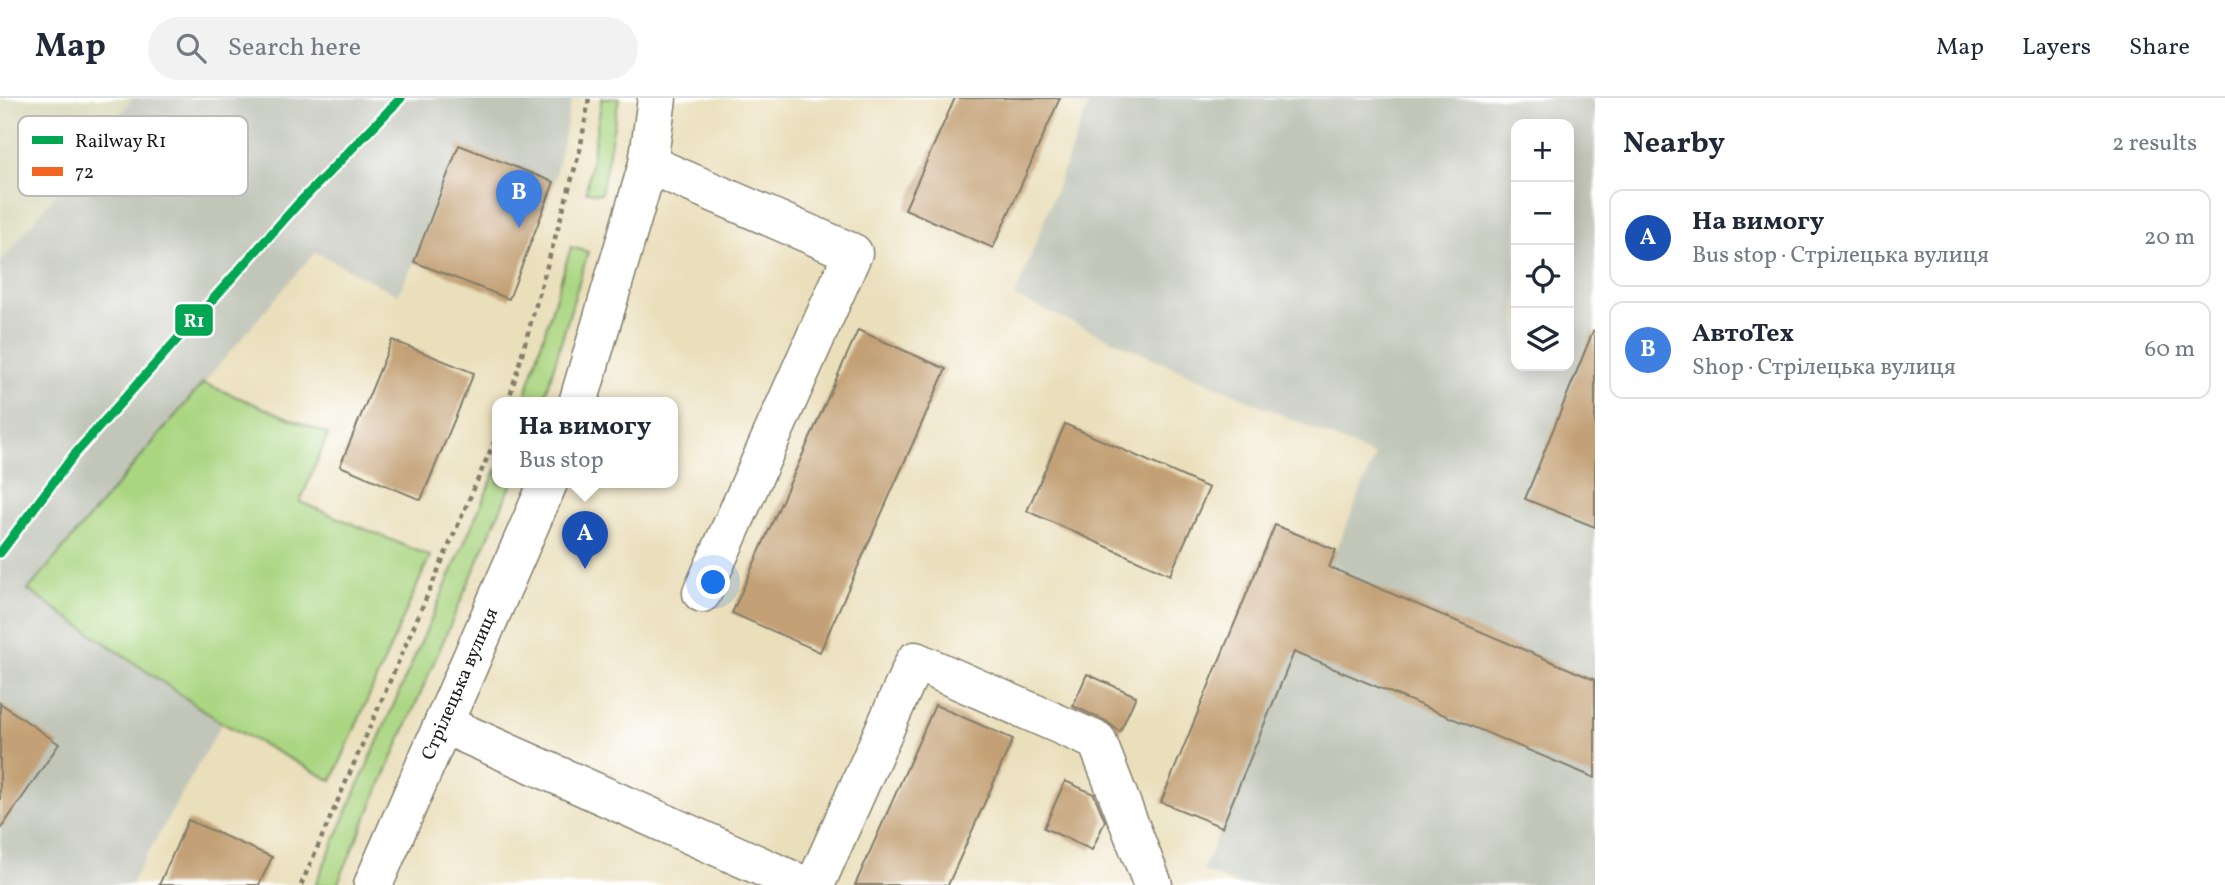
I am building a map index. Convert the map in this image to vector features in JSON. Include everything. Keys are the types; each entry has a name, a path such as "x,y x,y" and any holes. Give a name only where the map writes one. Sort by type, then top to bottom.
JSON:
{"street":[{"path":"580,397 648,164 657,98"},
{"path":"648,164 853,253 702,593"},
{"name":"Стрілецька вулиця","path":"373,885 546,488"},
{"path":"815,885 915,661 1097,741 1153,885"},
{"path":"443,724 803,885"}],"path":[{"path":"510,397 580,150 589,98"},
{"path":"301,885 492,447"}],"shaded area":[{"path":"0,98 133,98 118,116 18,116 18,196 54,196 0,263"},
{"path":"133,98 572,98 554,182 509,299 414,262 398,295 315,252 28,589 222,723 130,885 0,885 0,263 54,196 248,196 248,116 118,116"},
{"path":"1091,98 1595,98 1595,885 1238,885 1203,871 1375,456 1015,297"}],"green space":[{"path":"602,98 619,98 601,194 586,192"},
{"path":"571,247 588,252 545,397 525,397"},
{"path":"203,383 328,434 300,502 430,556 332,781 222,723 28,590"},
{"path":"492,479 492,488 510,488 337,885 315,885"}],"building":[{"path":"955,98 1060,98 993,248 905,209"},
{"path":"459,145 554,182 509,299 414,262"},
{"path":"858,330 946,369 820,652 732,613"},
{"path":"1595,331 1595,527 1525,499"},
{"path":"392,340 474,373 421,500 340,466"},
{"path":"1065,424 1209,488 1170,575 1027,511"},
{"path":"1275,525 1336,550 1329,567 1595,680 1595,778 1294,652 1222,827 1161,802"},
{"path":"1087,674 1136,696 1120,732 1106,721 1073,706"},
{"path":"0,703 59,744 0,830"},
{"path":"935,705 1013,739 948,885 855,885"},
{"path":"1065,781 1094,794 1105,821 1092,850 1044,828"},
{"path":"188,820 272,857 259,885 159,885"}],"rail line":[{"name":"R1","path":"0,553 74,455 297,205 401,98"}],"place":[{"name":"АвтоТех","path":"519,228"},
{"name":"На вимогу","path":"585,569"}]}
